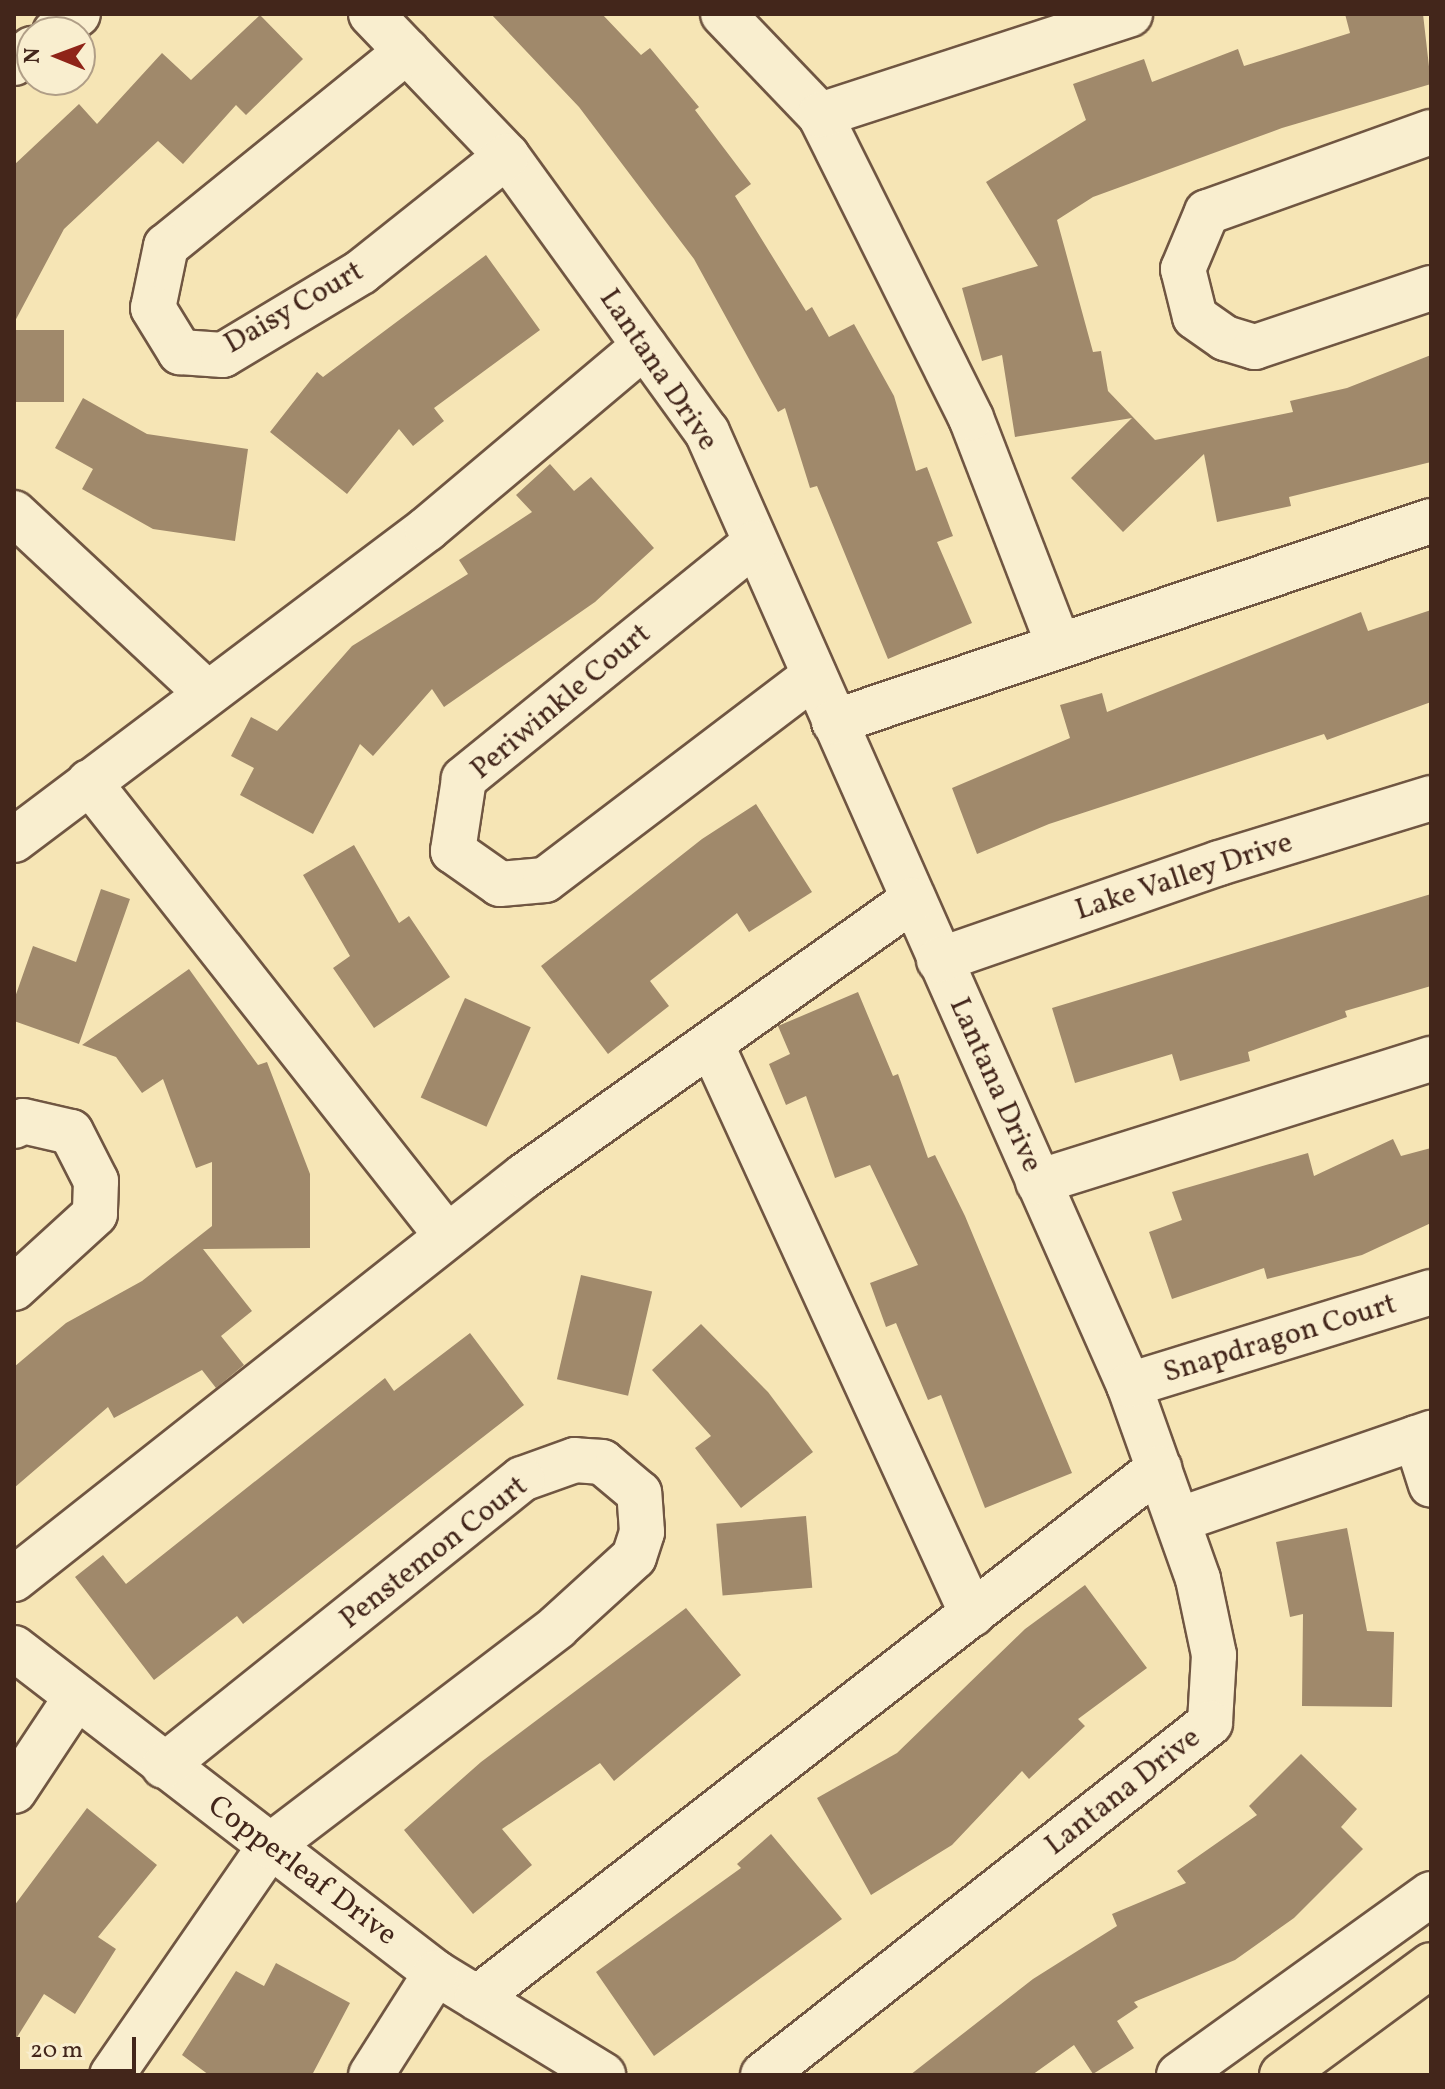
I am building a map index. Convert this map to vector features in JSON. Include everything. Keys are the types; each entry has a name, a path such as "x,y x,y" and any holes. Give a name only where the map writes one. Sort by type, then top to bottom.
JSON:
{"main road":[{"path":"1282,2075 1431,1965"}],"street":[{"name":"Lantana Drive","path":"371,14 507,156 707,432 1129,1385 1178,1520 1214,1655 1210,1723 763,2075"},
{"path":"723,14 820,115 971,418 1059,646"},
{"path":"820,115 1130,14"},
{"name":"Daisy Court","path":"407,51 166,246 153,308 180,352 223,355 361,272 507,156"},
{"path":"1431,132 1207,212 1183,269 1195,317 1225,338 1255,347 1431,288"},
{"path":"14,840 427,529 644,346"},
{"path":"14,513 207,693"},
{"path":"834,722 1431,521"},
{"name":"Periwinkle Court","path":"755,543 464,779 453,851 500,884 545,880 814,676"},
{"path":"89,782 447,1236"},
{"name":"Lake Valley Drive","path":"939,960 1431,798"},
{"path":"14,1579 447,1236 912,900"},
{"path":"712,1046 972,1614"},
{"path":"1038,1182 1431,1059"},
{"path":"14,1126 23,1121 71,1132 96,1181 95,1214 14,1288"},
{"name":"Snapdragon Court","path":"1129,1385 1431,1292"},
{"path":"1178,1520 1424,1435 1431,1485"},
{"name":"Penstemon Court","path":"112,2075 270,1846 557,1627 634,1557 642,1532 639,1493 602,1462 575,1460 522,1479 164,1766"},
{"path":"477,1998 1159,1468"},
{"name":"Copperleaf Drive","path":"14,1648 75,1699 436,1973 477,1998 548,2061 603,2075"},
{"path":"14,1791 75,1699"},
{"path":"1179,2075 1431,1894"},
{"path":"371,2075 436,1973"}],"building":[{"path":"491,14 602,14 641,55 650,48 699,107 695,110 751,184 735,196 806,311 812,307 829,337 854,324 894,396 916,471 927,467 953,536 937,542 972,623 888,659 817,486 810,488 785,408 778,412 694,259 579,107"},
{"path":"1345,14 1423,14 1431,84 1282,128 1093,197 1057,220 1093,352 1101,351 1108,391 1155,440 1293,412 1290,401 1347,388 1431,355 1431,462 1289,497 1291,506 1217,522 1204,454 1123,532 1071,478 1132,418 1015,437 1002,355 982,361 962,288 1038,266 986,182 1086,120 1073,84 1144,59 1152,82 1238,49 1244,66 1350,33"},
{"path":"260,15 303,59 246,115 236,105 183,164 158,141 64,229 14,323 14,165 79,104 97,124 162,53 191,80"},
{"path":"486,255 540,330 434,408 444,421 413,446 399,429 347,494 270,432 317,372 323,377"},
{"path":"14,330 64,330 64,402 14,402"},
{"path":"83,398 147,434 248,449 235,541 153,529 82,489 93,469 55,448"},
{"path":"550,464 574,491 591,477 654,548 595,602 444,707 432,689 373,756 360,744 313,834 240,795 254,768 231,756 251,717 277,731 352,646 468,574 459,560 532,512 516,495"},
{"path":"1431,610 1431,702 1327,740 1324,734 1049,824 977,854 952,788 1070,738 1060,705 1102,693 1107,712 1361,612 1368,631"},
{"path":"756,804 812,892 749,932 737,913 650,981 669,1006 608,1054 541,966 702,839"},
{"path":"354,845 399,923 409,916 450,977 374,1028 333,968 350,956 303,875"},
{"path":"101,889 130,899 79,1044 14,1021 14,1000 33,946 76,962"},
{"path":"1431,894 1431,986 1345,1011 1347,1017 1248,1052 1250,1061 1180,1081 1172,1054 1075,1083 1052,1008"},
{"path":"189,969 258,1065 267,1062 310,1174 310,1248 203,1249 252,1311 221,1336 244,1365 216,1388 202,1370 114,1418 108,1407 14,1488 14,1367 66,1323 142,1281 212,1226 212,1162 196,1168 163,1079 142,1093 116,1057 82,1045"},
{"path":"858,992 893,1076 898,1074 928,1158 935,1155 965,1216 1072,1473 985,1508 941,1395 928,1400 896,1323 886,1327 870,1283 918,1265 870,1165 835,1178 806,1096 786,1105 769,1064 790,1054 778,1026"},
{"path":"465,998 531,1027 486,1127 421,1098"},
{"path":"1393,1139 1401,1156 1431,1148 1431,1223 1362,1255 1267,1279 1264,1268 1172,1299 1149,1232 1182,1220 1172,1192 1308,1153 1314,1176"},
{"path":"581,1275 652,1291 628,1396 557,1379"},
{"path":"701,1324 768,1392 813,1452 741,1508 695,1448 711,1436 652,1370"},
{"path":"470,1333 524,1405 243,1624 237,1616 154,1680 75,1577 103,1555 126,1584 385,1378 394,1391"},
{"path":"806,1516 812,1588 723,1596 716,1524"},
{"path":"1347,1528 1367,1631 1394,1632 1392,1707 1302,1706 1303,1614 1290,1617 1276,1542"},
{"path":"1085,1585 1147,1668 1078,1719 1085,1726 1029,1779 1022,1771 952,1845 871,1895 817,1798 897,1753 1025,1629"},
{"path":"686,1608 741,1675 614,1781 600,1763 502,1829 532,1865 473,1914 404,1830 481,1762"},
{"path":"1301,1754 1357,1809 1341,1827 1363,1849 1294,1918 1235,1960 1134,2002 1138,2007 1117,2021 1134,2048 1093,2074 1074,2045 1032,2075 910,2075 1033,1979 1117,1926 1112,1914 1186,1883 1177,1871 1257,1815 1249,1806"},
{"path":"87,1808 157,1865 98,1937 116,1949 75,2014 44,1994 14,2042 14,1906"},
{"path":"771,1834 842,1919 654,2056 596,1972 741,1868 737,1864"},
{"path":"276,1963 350,2003 312,2075 209,2075 182,2055 236,1971 264,1986"}]}
